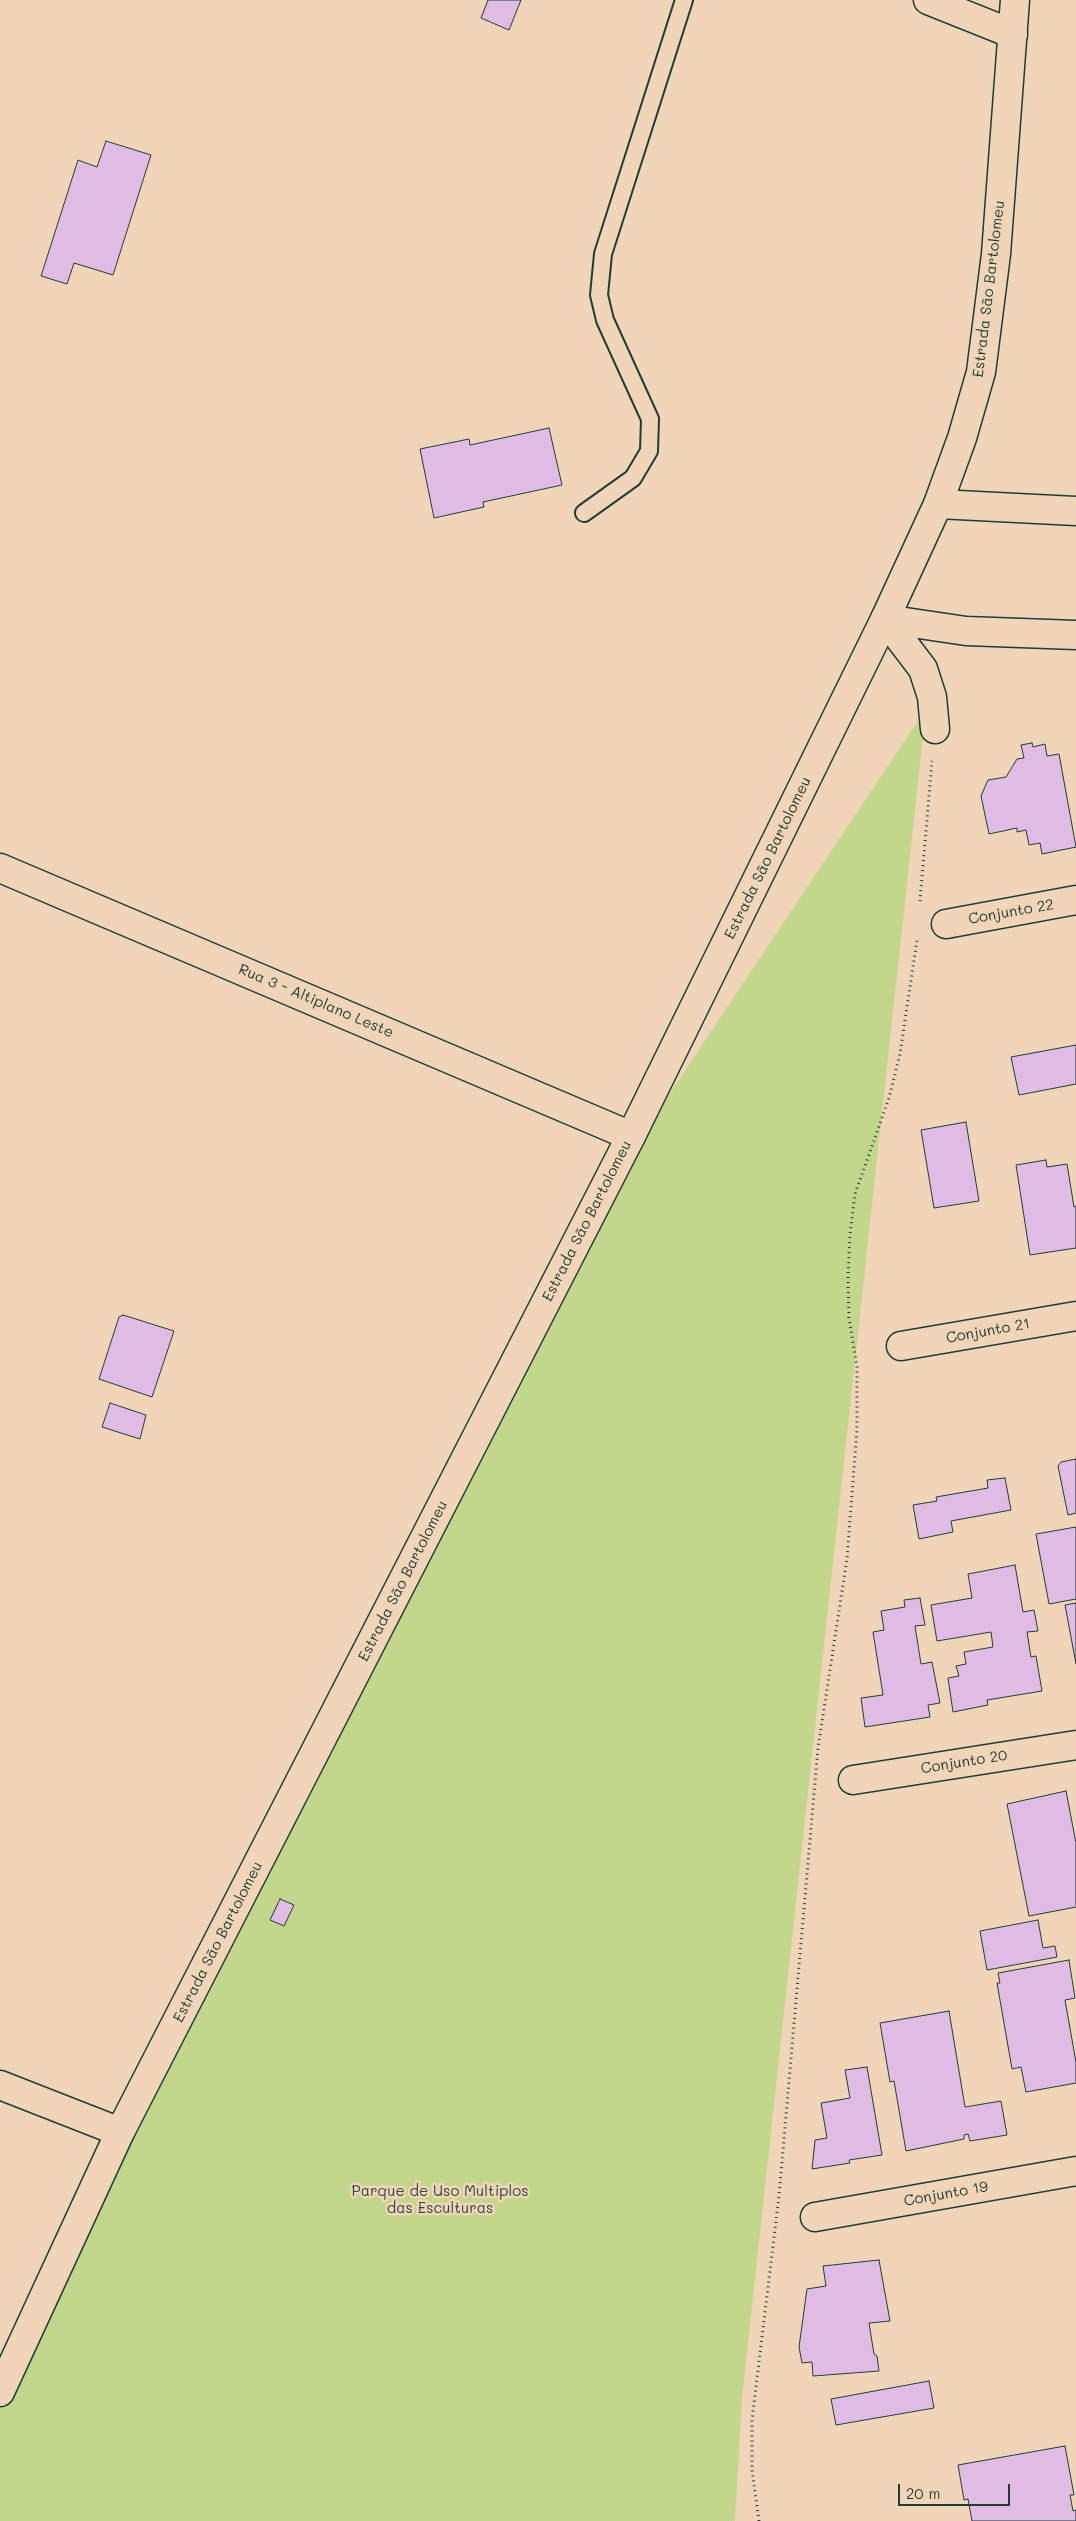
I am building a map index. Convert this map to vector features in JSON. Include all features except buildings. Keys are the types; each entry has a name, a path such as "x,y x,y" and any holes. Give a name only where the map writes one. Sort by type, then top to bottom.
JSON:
{"street":[{"path":"928,0 1012,34"},
{"name":"Estrada São Bartolomeu","path":"0,2392 120,2132 631,1136 886,619 938,504 962,438 980,372 996,254 1015,0"},
{"path":"938,504 1076,511"},
{"path":"886,619 966,631 1076,635"},
{"path":"886,619 923,669 932,697 935,729"},
{"name":"Rua 3 - Altiplano Leste","path":"0,868 631,1136"},
{"name":"Conjunto 22","path":"946,924 1076,900"},
{"name":"Conjunto 21","path":"901,1346 1076,1316"},
{"name":"Conjunto 20","path":"853,1780 1076,1745"},
{"path":"0,2085 120,2132"},
{"name":"Conjunto 19","path":"815,2217 1076,2171"}],"lane":[{"path":"584,513 633,478 649,451 650,419 605,320 599,295 604,254 684,0"}],"path":[{"path":"920,903 935,729"},
{"path":"759,2521 752,2470 752,2420 779,2196 818,1748 847,1559 857,1428 857,1367 849,1318 850,1234 855,1194 889,1098 900,1054 917,932"}],"green space":[{"name":"Parque de Uso Multiplos das Esculturas","path":"926,709 742,2398 735,2521 0,2521 0,2354 111,2136 638,1141"}]}
